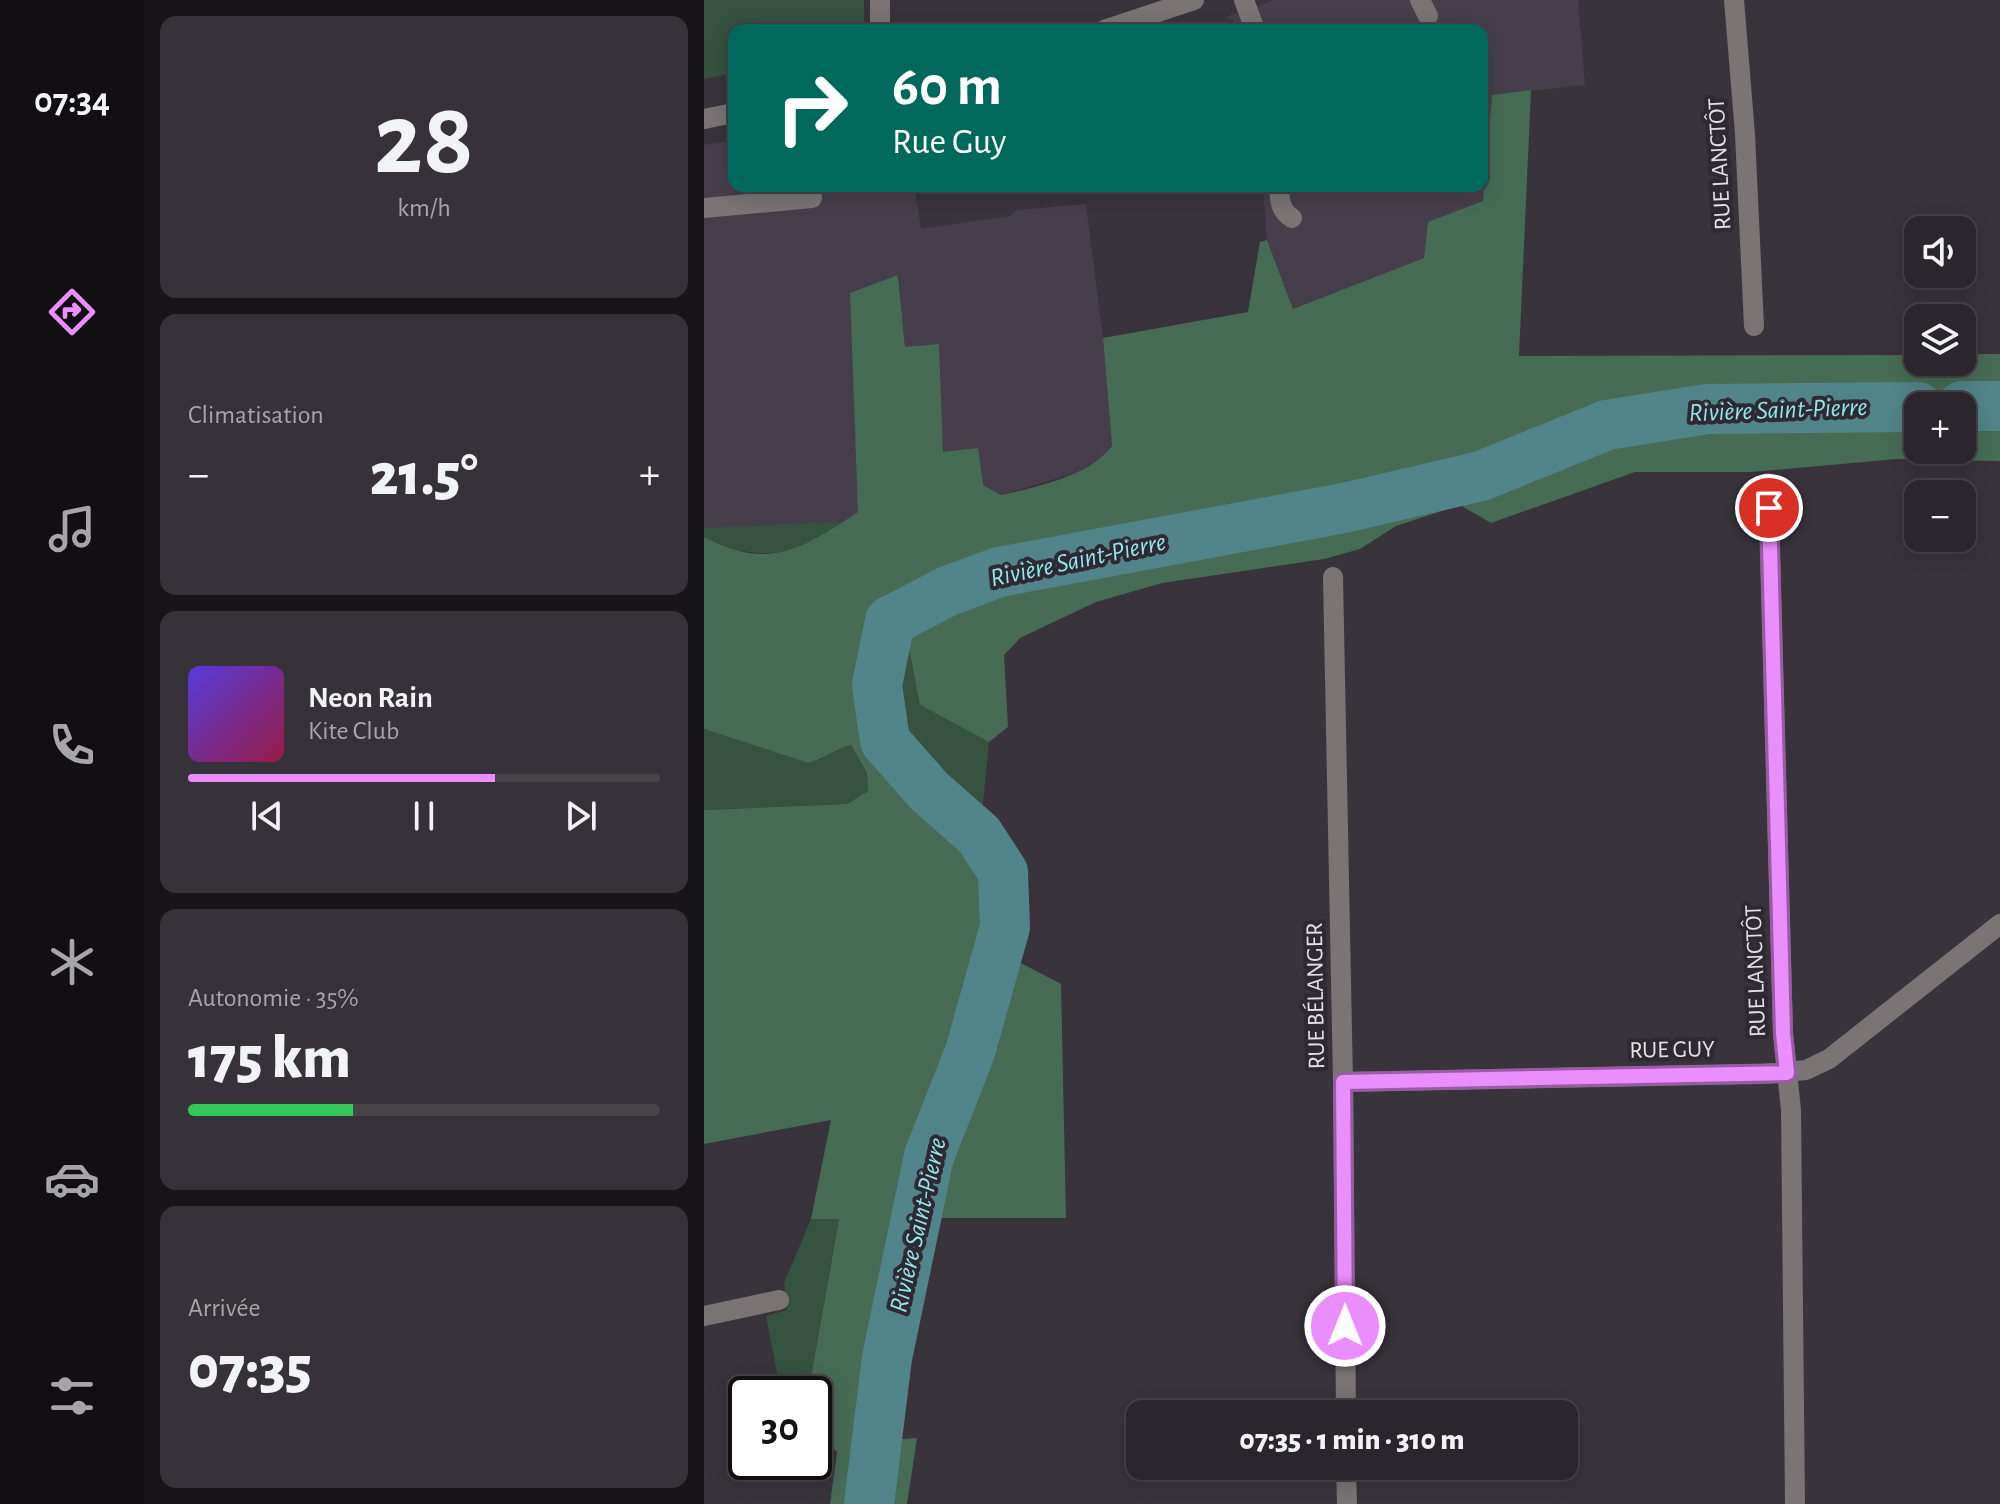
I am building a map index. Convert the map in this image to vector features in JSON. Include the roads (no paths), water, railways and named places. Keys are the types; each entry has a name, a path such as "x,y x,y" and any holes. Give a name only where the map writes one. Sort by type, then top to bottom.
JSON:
{"street":[{"path":"880,0 880,24"},
{"path":"1122,24 1194,0"},
{"path":"1244,0 1253,24"},
{"name":"RUE LANCTÔT","path":"1734,0 1745,134 1754,326"},
{"path":"704,119 728,114"},
{"path":"704,208 812,198 812,192"},
{"path":"1280,192 1281,206 1285,214 1292,218"},
{"name":"RUE LANCTÔT","path":"1768,483 1783,1033 1791,1110 1795,1504"},
{"name":"RUE BÉLANGER","path":"1333,577 1346,1400"},
{"name":"RUE GUY","path":"1343,1082 1787,1073 1816,1066 1846,1048 2000,924"},
{"path":"704,1316 779,1300"},
{"path":"1346,1480 1347,1504"}],"waterway":[{"name":"Rivière Saint-Pierre","path":"1976,406 2000,406"},
{"name":"Rivière Saint-Pierre","path":"869,1504 887,1358 929,1156 970,1052 1005,927 1003,872 979,835 929,791 885,741 877,685 890,621 948,591 999,572 1344,508 1481,476 1607,425 1707,409 1904,407"}]}
